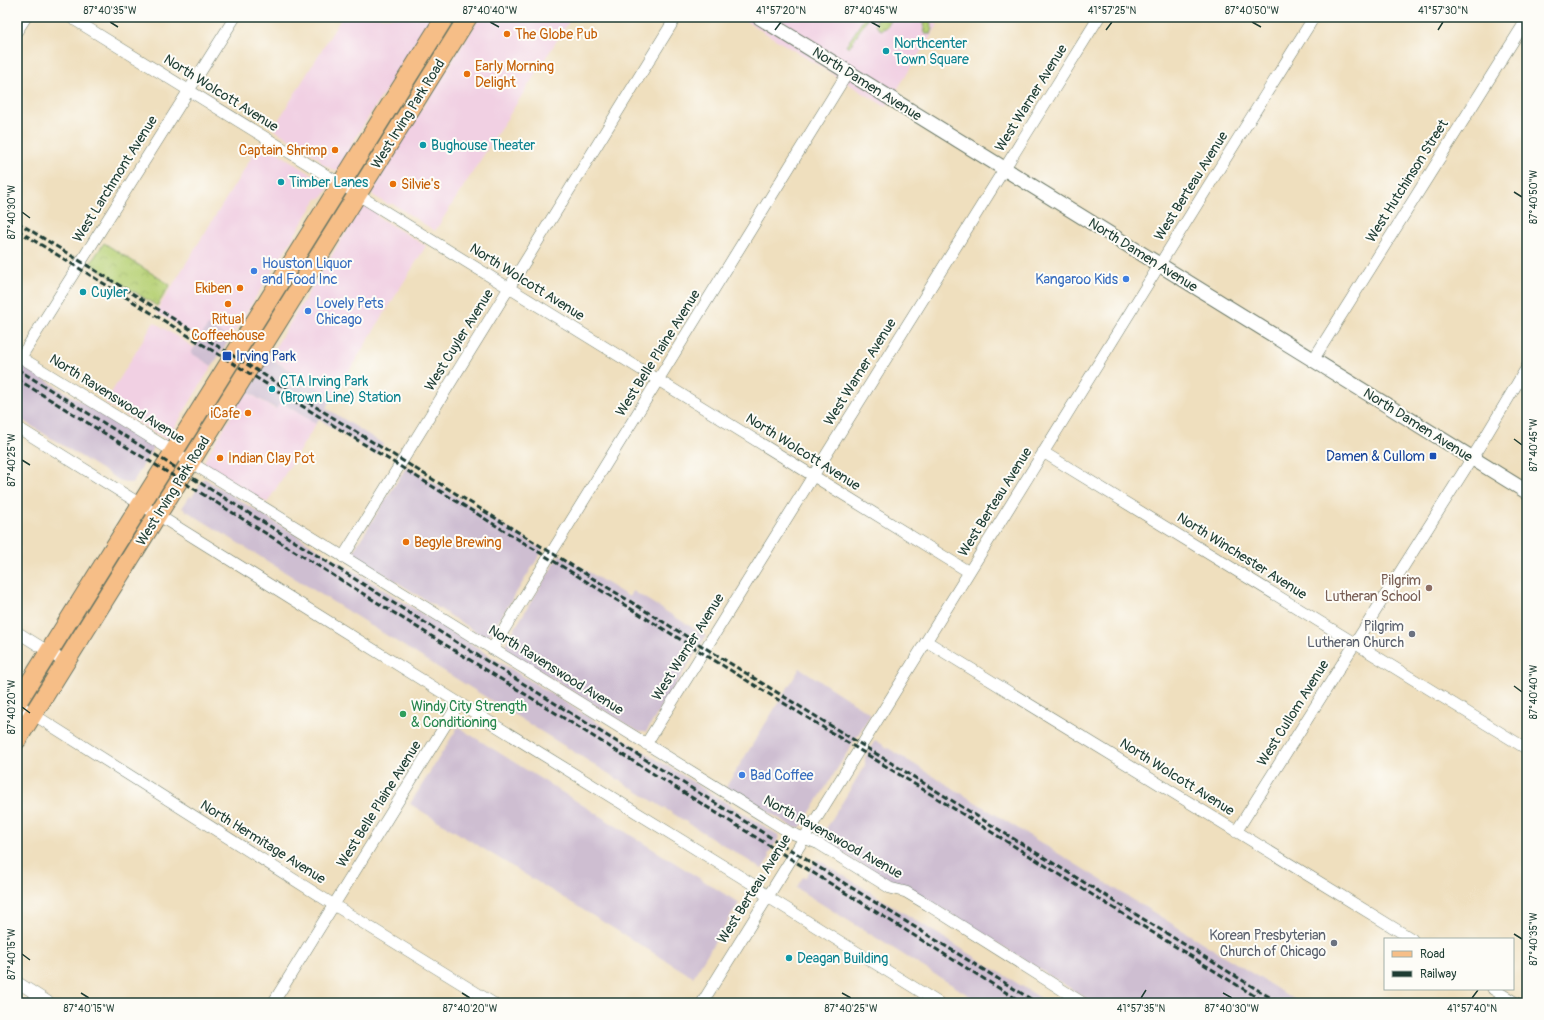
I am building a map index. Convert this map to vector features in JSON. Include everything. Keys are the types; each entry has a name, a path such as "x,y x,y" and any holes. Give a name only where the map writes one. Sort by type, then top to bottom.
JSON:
{"main road":[{"name":"West Irving Park Road","path":"17,703 445,17"},
{"name":"West Irving Park Road","path":"17,740 468,17"}],"street":[{"path":"17,31 26,17"},
{"name":"North Wolcott Avenue","path":"70,17 969,572"},
{"name":"West Larchmont Avenue","path":"19,356 235,17"},
{"name":"West Cuyler Avenue","path":"343,557 676,17"},
{"name":"North Damen Avenue","path":"759,17 1527,492"},
{"name":"West Warner Avenue","path":"646,744 1100,17"},
{"name":"West Berteau Avenue","path":"702,1003 1314,17"},
{"name":"West Hutchinson Street","path":"1313,360 1527,19"},
{"name":"West Belle Plaine Avenue","path":"492,648 848,72"},
{"name":"North Ravenswood Avenue","path":"19,356 789,832 819,844 890,888 906,892 1083,1003"},
{"name":"West Cullom Avenue","path":"1236,832 1472,458 1527,367"},
{"path":"17,427 754,885 768,897 939,1003"},
{"name":"North Winchester Avenue","path":"1043,452 1527,749"},
{"path":"17,632 65,662"},
{"name":"North Wolcott Avenue","path":"926,641 1410,938"},
{"name":"North Hermitage Avenue","path":"17,703 334,905 493,1003"},
{"name":"West Belle Plaine Avenue","path":"273,1003 459,703"},
{"path":"17,982 50,1003"},
{"path":"1495,990 1516,1003"}],"shaded area":[{"path":"342,17 432,17 351,145 352,152 340,169 335,171 321,163 319,158 273,129"},
{"path":"480,17 572,17 435,231 393,204 387,204 374,196 370,188 381,169 386,166"},
{"path":"739,17 934,17 932,21 938,25 886,107"},
{"path":"261,142 311,174 315,173 324,179 328,187 327,191 323,197 317,199 230,339 208,326 200,339 156,312"},
{"path":"365,205 376,211 378,217 426,246 333,397 269,357 362,206"},
{"path":"154,322 195,348 192,353 212,366 167,440 105,403"},
{"path":"208,325 230,339 212,366 191,353"},
{"path":"268,357 333,397 326,408 383,444 376,455 319,419 316,424 281,402 276,409 246,391"},
{"path":"17,362 154,447 133,482 122,482 17,417"},
{"path":"246,391 275,409 281,402 316,424 267,503 203,463"},
{"path":"407,466 543,550 491,633 487,636 481,635 354,555 354,550"},
{"path":"204,478 780,836 768,855 770,857 762,869 182,508 190,496 192,497"},
{"path":"560,554 629,597 633,591 706,636 646,732 639,732 509,652 506,648 506,643"},
{"path":"800,668 871,714 801,827 795,828 726,787"},
{"path":"458,727 739,903 693,977 410,804"},
{"path":"875,740 1300,1003 1094,1003 898,882 895,886 822,841 821,837 865,765 865,757"},
{"path":"817,859 1049,1003 981,1003 796,888 803,877 805,878"}],"green space":[{"path":"451,17 460,17 404,105 399,103"},
{"path":"865,17 868,17 849,48 846,46"},
{"path":"877,17 893,17 887,27 881,30 876,26"},
{"path":"917,17 928,17 933,29 931,34 925,34 923,23"},
{"path":"104,243 170,285 157,306 90,264"},
{"path":"287,281 291,283 249,354 244,350"},
{"path":"230,372 236,375 200,432 195,429"}],"railway":[{"path":"17,222 1279,1003"},
{"path":"17,230 871,757 1266,1003"},
{"path":"17,369 1037,1003"},
{"path":"17,379 1023,1003"}],"place":[{"name":"The Globe Pub","path":"507,34"},
{"name":"Northcenter Town Square","path":"886,51"},
{"name":"Early Morning Delight","path":"467,74"},
{"name":"Bughouse Theater","path":"423,145"},
{"name":"Captain Shrimp","path":"335,150"},
{"name":"Timber Lanes","path":"281,182"},
{"name":"Silvie's","path":"393,184"},
{"name":"Houston Liquor and Food Inc","path":"254,271"},
{"name":"Kangaroo Kids","path":"1126,279"},
{"name":"Ekiben","path":"240,288"},
{"name":"Cuyler","path":"83,292"},
{"name":"Ritual Coffeehouse","path":"228,304"},
{"name":"Lovely Pets Chicago","path":"308,311"},
{"name":"Irving Park","path":"227,356"},
{"name":"CTA Irving Park (Brown Line) Station","path":"272,389"},
{"name":"iCafe","path":"248,413"},
{"name":"Damen & Cullom","path":"1433,456"},
{"name":"Indian Clay Pot","path":"220,458"},
{"name":"Begyle Brewing","path":"406,542"},
{"name":"Pilgrim Lutheran School","path":"1429,588"},
{"name":"Pilgrim Lutheran Church","path":"1412,634"},
{"name":"Windy City Strength & Conditioning","path":"403,714"},
{"name":"Bad Coffee","path":"742,775"},
{"name":"Korean Presbyterian Church of Chicago","path":"1334,943"},
{"name":"Deagan Building","path":"789,958"}]}
